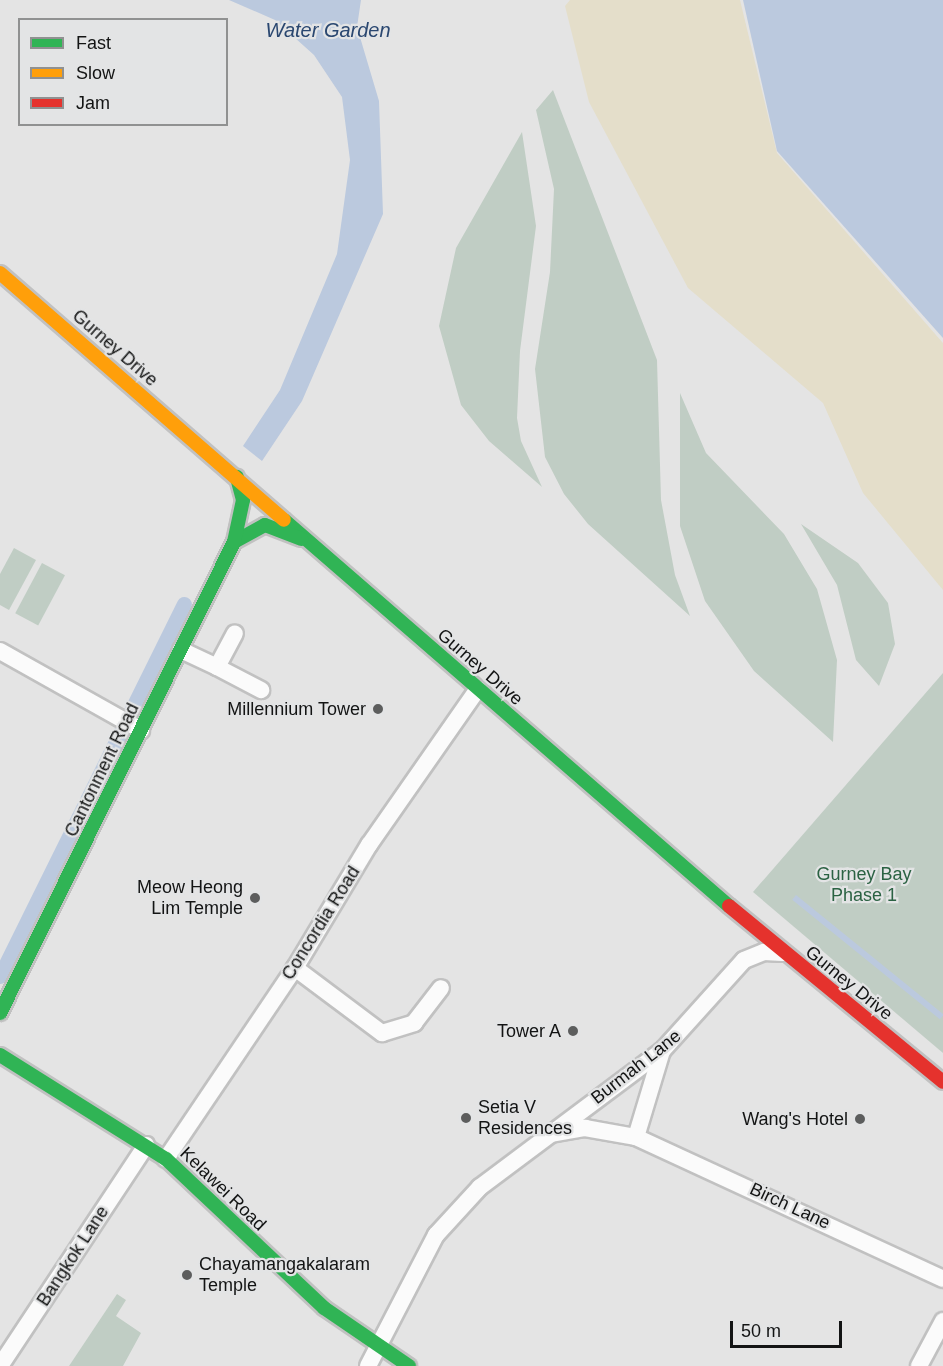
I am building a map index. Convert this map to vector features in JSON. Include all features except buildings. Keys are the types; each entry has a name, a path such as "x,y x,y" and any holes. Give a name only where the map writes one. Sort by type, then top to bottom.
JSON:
{"main road":[{"name":"Gurney Drive","path":"0,273 783,952 943,1082"},
{"name":"Cantonment Road","path":"0,1012 130,723 181,650 234,542 243,500 237,477"},
{"path":"234,542 265,525 312,545"},
{"name":"Kelawei Road","path":"0,1055 166,1159 324,1308 409,1366"}],"street":[{"path":"217,667 235,633"},
{"path":"181,650 261,690"},
{"path":"0,651 130,723"},
{"name":"Concordia Road","path":"166,1159 295,968 369,844 478,689"},
{"name":"Burmah Lane","path":"368,1366 436,1235 480,1187 546,1134 662,1051 744,960 764,952 783,952"},
{"path":"295,968 382,1033 414,1023 441,988"},
{"path":"636,1137 662,1051"},
{"name":"Birch Lane","path":"546,1134 585,1128 636,1137 943,1279"},
{"name":"Bangkok Lane","path":"0,1366 146,1145"},
{"path":"919,1366 938,1345 943,1321"}],"green space":[{"path":"553,90 657,360 661,500 675,575 690,616 588,524 564,494 545,457 535,369 550,272 554,189 536,110"},
{"path":"522,132 536,226 520,351 517,418 521,441 542,487 489,441 461,405 439,326 456,248"},
{"path":"680,393 706,453 784,534 817,589 837,660 833,742 754,671 705,601 680,526"},
{"path":"801,524 858,563 888,603 895,644 879,686 856,660 837,585"},
{"path":"14,548 36,560 9,610 0,605 0,574"},
{"path":"42,563 65,575 38,626 15,613"},
{"name":"Gurney Bay Phase 1","path":"943,673 943,1053 753,892"},
{"path":"117,1294 126,1300 116,1316 141,1333 123,1366 69,1366"}],"sand":[{"path":"570,0 740,0 777,153 943,343 943,590 863,493 823,403 688,288 589,102 565,6"}],"water":[{"name":"Water Garden","path":"229,0 361,0 357,27 379,101 383,214 302,401 262,461 243,446 280,390 337,254 350,160 342,97 314,55 275,20"},
{"path":"743,0 943,0 943,338 777,151"},
{"path":"796,895 943,1014 940,1019 792,900"}],"waterway":[{"path":"0,976 184,604"}],"traffic: fast":[{"path":"0,1013 234,542 243,500 237,477"},
{"path":"284,520 729,906"},
{"path":"234,542 265,525 301,539"},
{"path":"0,1055 166,1159 324,1308 409,1366"}],"traffic: slow":[{"path":"0,273 284,520"}],"traffic: jam":[{"path":"729,906 943,1082"}],"place":[{"name":"Millennium Tower","path":"378,709"},
{"name":"Meow Heong Lim Temple","path":"255,898"},
{"name":"Tower A","path":"573,1031"},
{"name":"Setia V Residences","path":"466,1118"},
{"name":"Wang's Hotel","path":"860,1119"},
{"name":"Chayamangakalaram Temple","path":"187,1275"}]}
